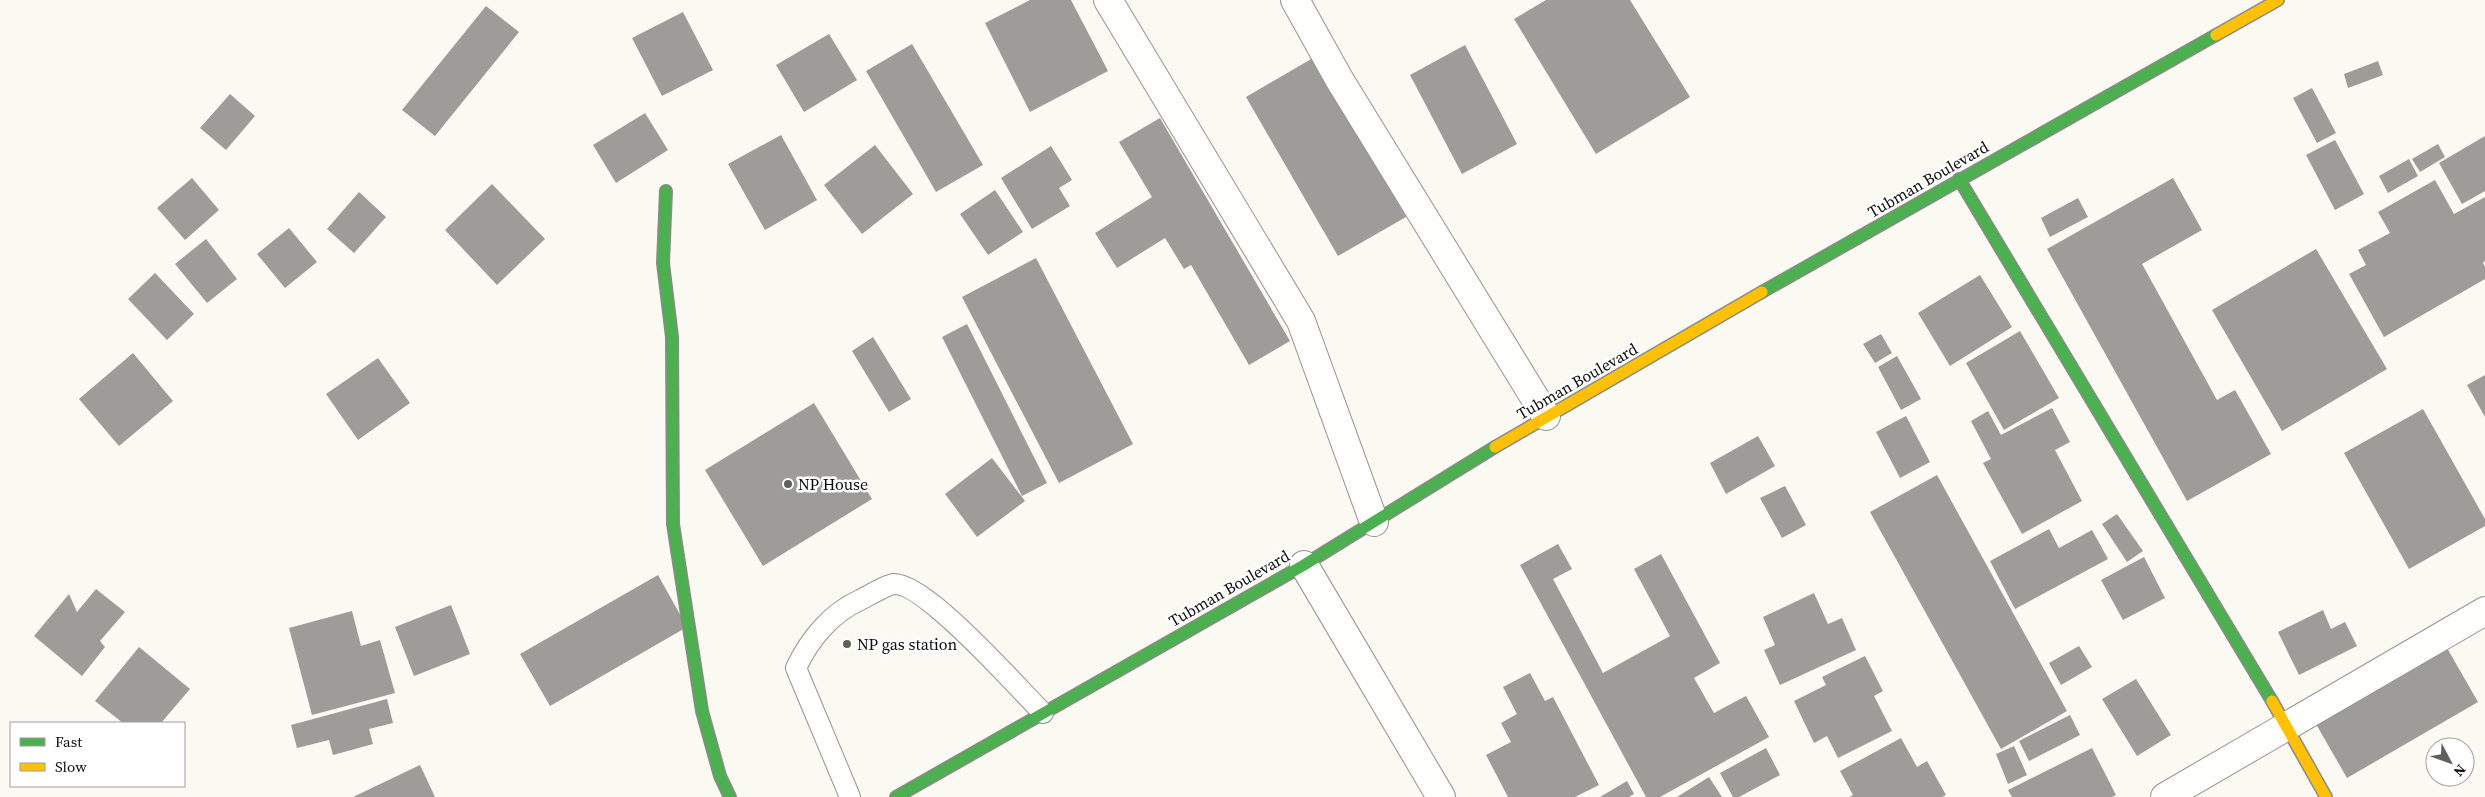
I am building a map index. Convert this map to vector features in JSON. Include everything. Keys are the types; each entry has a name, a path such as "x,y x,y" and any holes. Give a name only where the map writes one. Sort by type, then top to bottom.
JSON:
{"main road":[{"name":"Tubman Boulevard","path":"896,797 1304,565 1546,416 1959,179 2278,0"},
{"path":"1959,179 2287,726 2326,797"},
{"path":"666,191 663,263 672,337 673,524 702,711 720,776 730,797"}],"street":[{"path":"1108,0 1301,321 1374,522"},
{"path":"1295,0 1339,79 1546,416"},
{"path":"1304,565 1441,797"},
{"path":"2165,797 2485,611"}],"lane":[{"path":"850,797 796,668 807,646 843,607 894,584 913,590 939,608 1043,713"}],"building":[{"path":"1030,0 1071,0 1108,71 1030,112 985,23"},
{"path":"1546,0 1630,0 1690,97 1596,154 1514,19"},
{"path":"486,6 519,32 435,136 402,110"},
{"path":"683,12 713,70 662,96 632,38"},
{"path":"829,34 857,80 804,112 776,65"},
{"path":"912,44 983,165 936,192 866,71"},
{"path":"1465,45 1517,144 1462,174 1410,75"},
{"path":"1313,58 1406,217 1338,256 1246,97"},
{"path":"2378,61 2383,75 2348,88 2344,74"},
{"path":"2312,88 2336,133 2317,143 2293,98"},
{"path":"230,94 255,116 226,150 200,128"},
{"path":"645,113 668,150 616,183 593,145"},
{"path":"1160,118 1290,341 1249,365 1191,265 1184,269 1165,238 1117,268 1095,233 1152,197 1119,142"},
{"path":"781,135 817,200 765,230 728,164"},
{"path":"2485,136 2485,191 2462,204 2439,163"},
{"path":"2335,140 2364,194 2335,210 2306,155"},
{"path":"2438,144 2445,157 2420,172 2412,159"},
{"path":"875,145 913,194 862,234 824,185"},
{"path":"1051,146 1072,180 1059,188 1070,206 1032,229 1001,178"},
{"path":"2409,159 2418,176 2388,193 2379,176"},
{"path":"192,178 219,210 185,240 157,208"},
{"path":"2173,178 2202,230 2142,264 2217,400 2235,390 2271,454 2187,501 2047,249"},
{"path":"2435,180 2454,214 2485,197 2485,261 2483,263 2485,279 2384,337 2349,274 2366,265 2358,250 2390,233 2378,212"},
{"path":"492,184 545,239 497,285 445,230"},
{"path":"995,190 1023,232 988,255 960,214"},
{"path":"359,192 386,217 354,253 327,229"},
{"path":"2078,198 2088,217 2050,237 2041,218"},
{"path":"289,228 317,262 285,288 257,254"},
{"path":"206,239 237,279 207,303 175,264"},
{"path":"2316,249 2387,369 2282,431 2212,310"},
{"path":"1036,258 1133,444 1059,483 962,297"},
{"path":"155,273 194,314 167,340 128,299"},
{"path":"1980,275 2012,327 1950,366 1918,313"},
{"path":"967,324 1047,483 1022,496 942,337"},
{"path":"2020,331 2059,398 2004,430 1966,363"},
{"path":"1881,334 1892,353 1875,363 1863,344"},
{"path":"873,337 911,399 889,412 852,351"},
{"path":"133,353 173,401 119,446 79,399"},
{"path":"1897,356 1921,399 1901,410 1878,367"},
{"path":"378,358 410,403 358,440 326,394"},
{"path":"2485,375 2485,417 2467,385"},
{"name":"NP House","path":"814,403 872,499 763,566 705,470"},
{"path":"2052,408 2070,442 2055,450 2082,501 2022,534 1983,463 1991,459 1971,421 1988,411 2001,435"},
{"path":"2423,409 2485,519 2485,526 2409,569 2344,453"},
{"path":"1906,416 1930,462 1900,478 1876,432"},
{"path":"1758,436 1775,466 1726,494 1710,463"},
{"path":"992,458 1025,501 977,537 945,494"},
{"path":"1937,475 2067,711 2001,749 1870,512"},
{"path":"1785,486 1806,525 1782,538 1760,498"},
{"path":"2117,514 2143,551 2127,562 2102,524"},
{"path":"2049,529 2059,548 2092,530 2108,559 2015,609 1990,561"},
{"path":"1558,544 1572,569 1553,579 1603,673 1670,636 1634,569 1661,554 1720,663 1694,678 1714,713 1746,696 1769,737 1660,797 1646,797 1520,565"},
{"path":"2144,557 2165,598 2123,620 2101,580"},
{"path":"658,575 687,627 550,706 520,654"},
{"path":"96,589 125,612 100,641 105,647 82,676 34,636 69,594 77,612"},
{"path":"1814,593 1828,624 1842,618 1856,650 1780,685 1764,650 1775,645 1763,617"},
{"path":"451,605 470,654 414,676 395,627"},
{"path":"2323,610 2331,629 2345,622 2357,646 2299,675 2278,632"},
{"path":"352,611 361,646 380,640 395,693 312,715 289,628"},
{"path":"2079,646 2092,667 2061,685 2049,663"},
{"path":"139,647 190,689 162,722 122,722 95,701"},
{"path":"2447,648 2478,702 2347,778 2316,724"},
{"path":"1865,656 1883,691 1874,696 1892,731 1838,758 1827,736 1814,743 1794,701 1826,685 1822,677"},
{"path":"1530,673 1545,701 1553,697 1599,785 1575,797 1508,797 1486,755 1511,742 1501,723 1517,714 1503,687"},
{"path":"2136,679 2171,735 2137,756 2102,699"},
{"path":"387,699 393,723 369,729 373,744 333,755 329,740 297,748 291,725"},
{"path":"2070,715 2080,735 2029,761 2019,741"},
{"path":"1901,738 1917,767 1927,761 1946,795 1942,797 1849,797 1853,795 1840,771"},
{"path":"2014,746 2027,775 2008,784 1996,754"},
{"path":"1766,748 1780,775 1739,797 1733,797 1720,773"},
{"path":"2092,748 2116,795 2112,797 2012,797 2008,790"},
{"path":"420,765 435,797 353,797"},
{"path":"1709,777 1722,797 1677,797"},
{"path":"1627,781 1634,794 1629,797 1600,797"}],"traffic: fast":[{"path":"1762,292 2216,35"},
{"path":"1959,179 2272,701"},
{"path":"666,191 663,263 672,337 673,524 702,711 720,776 730,797"},
{"path":"896,797 1304,565 1495,447"}],"traffic: slow":[{"path":"2216,35 2278,0"},
{"path":"1495,447 1762,292"},
{"path":"2272,701 2326,797"}],"place":[{"name":"NP House","path":"788,484"},
{"name":"NP gas station","path":"847,644"}]}
